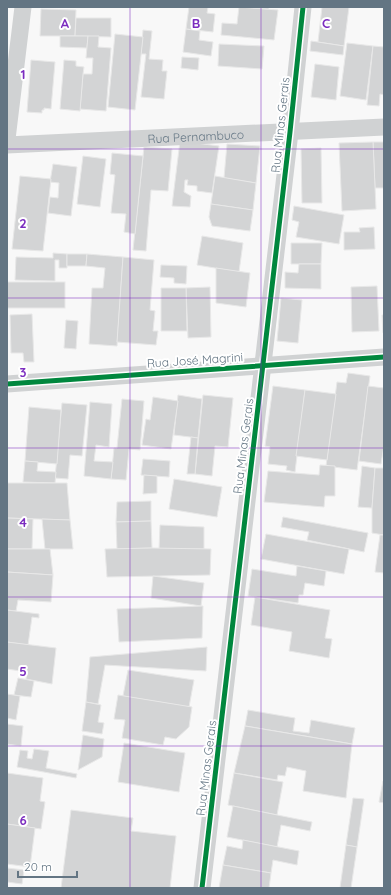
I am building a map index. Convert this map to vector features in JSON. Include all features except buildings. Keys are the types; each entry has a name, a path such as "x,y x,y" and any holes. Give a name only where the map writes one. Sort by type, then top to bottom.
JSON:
{"street":[{"path":"7,139 22,7"},
{"name":"Rua Minas Gerais","path":"202,888 290,132 303,7"},
{"name":"Rua Pernambuco","path":"7,145 384,127"},
{"name":"Rua José Magrini","path":"7,384 384,357"}],"cycle path":[{"path":"202,888 290,132 303,7"},
{"path":"7,384 384,357"}]}
